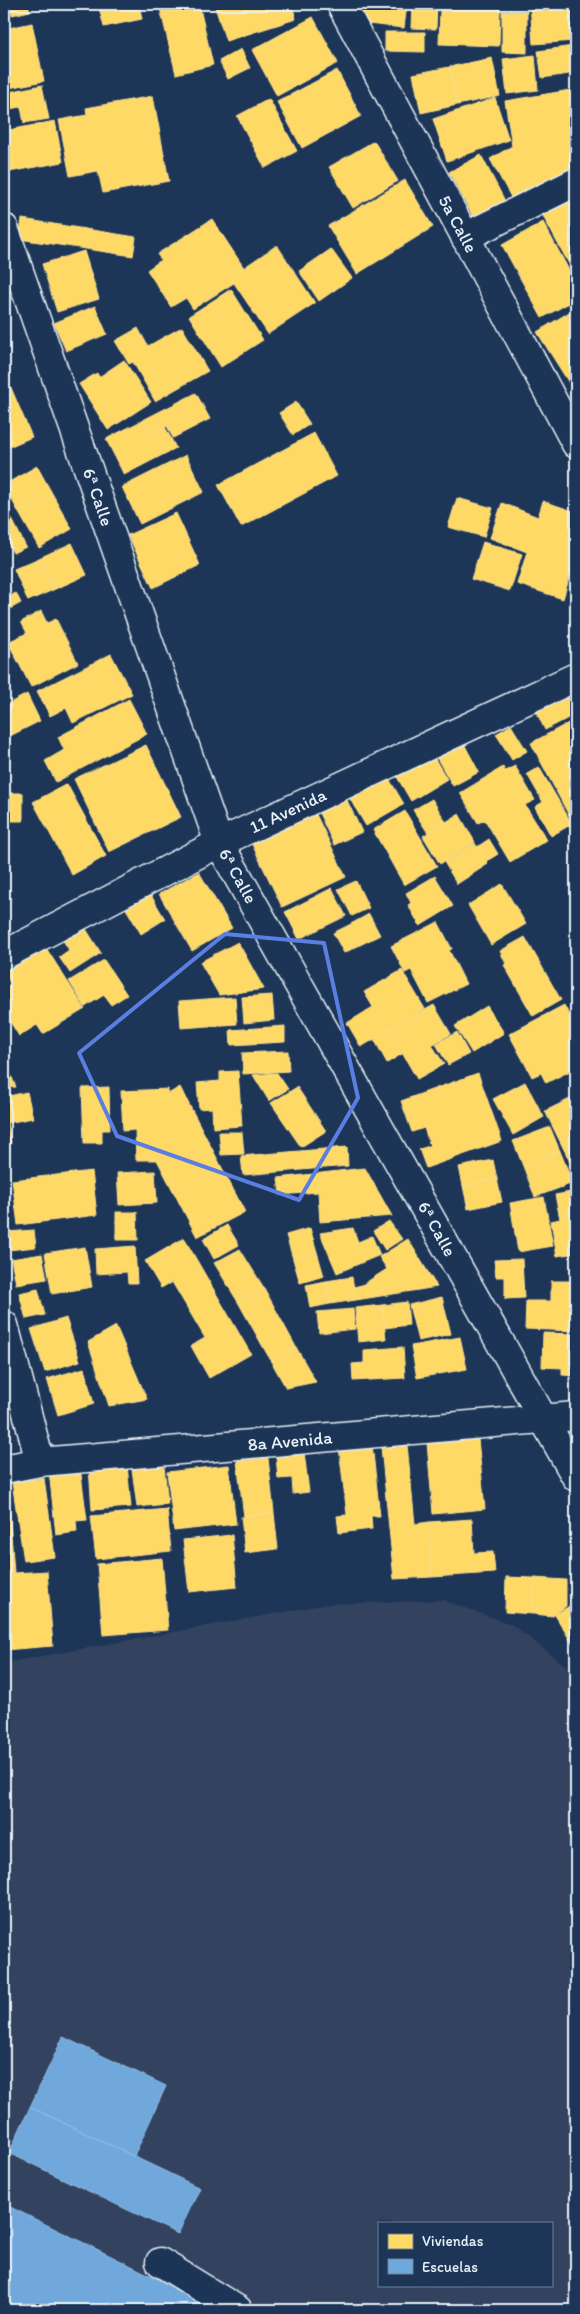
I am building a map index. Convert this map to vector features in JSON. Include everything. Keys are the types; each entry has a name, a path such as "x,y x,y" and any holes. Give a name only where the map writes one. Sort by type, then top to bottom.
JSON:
{"street":[{"name":"5a Calle","path":"341,4 576,444"},
{"path":"465,236 576,182"},
{"name":"6ª Calle","path":"4,228 219,843 576,1477"},
{"name":"11 Avenida","path":"4,955 219,843 576,677"},
{"path":"4,1325 40,1462"},
{"name":"8a Avenida","path":"4,1469 40,1462 576,1416"},
{"path":"160,2262 238,2310"}],"highlighted area":[{"path":"225,934 324,943 358,1098 299,1200 117,1136 79,1053"}],"shaded area":[{"path":"443,1600 511,1624 576,1673 576,2310 4,2310 4,1663 327,1604"}],"building: Viviendas":[{"path":"4,4 28,4 30,11 12,15 11,8 4,9"},
{"path":"98,4 139,4 142,19 104,27"},
{"path":"159,4 199,4 213,65 176,74"},
{"path":"214,4 292,4 296,19 226,41"},
{"path":"360,4 407,4 404,28 358,23"},
{"path":"412,4 437,4 436,29 411,28"},
{"path":"440,4 500,4 500,9 440,7"},
{"path":"530,4 572,4 575,41 533,44"},
{"path":"440,7 500,9 499,46 439,44"},
{"path":"502,11 527,11 527,53 502,52"},
{"path":"313,17 338,63 277,96 252,50"},
{"path":"32,23 44,81 4,89 4,29"},
{"path":"385,32 425,32 425,52 385,51"},
{"path":"573,46 576,73 542,78 538,51"},
{"path":"241,49 250,68 228,79 219,61"},
{"path":"535,55 538,90 507,94 503,59"},
{"path":"492,58 500,96 457,105 449,67"},
{"path":"449,67 457,105 421,113 413,74"},
{"path":"337,70 361,116 302,148 277,102"},
{"path":"42,85 49,119 24,123 21,107 4,110 4,93"},
{"path":"576,89 576,166 513,201 490,159 512,146 505,101"},
{"path":"153,96 169,181 103,193 98,171 70,176 59,120 87,115 86,108"},
{"path":"495,98 509,140 447,161 433,119"},
{"path":"269,99 297,151 265,168 237,116"},
{"path":"55,121 63,162 4,173 4,131"},
{"path":"374,141 398,181 353,208 329,167"},
{"path":"481,155 506,203 475,220 449,172"},
{"path":"405,180 433,227 357,274 328,226"},
{"path":"576,193 576,231 557,242 541,212"},
{"path":"22,219 136,237 133,256 19,239"},
{"path":"212,219 248,274 193,309 186,298 171,307 147,270 161,260 157,254"},
{"path":"543,222 576,283 576,299 542,318 502,245"},
{"path":"576,231 576,276 557,242"},
{"path":"277,245 315,303 268,334 230,277"},
{"path":"331,249 352,278 319,301 299,271"},
{"path":"84,251 99,299 57,312 42,264"},
{"path":"231,289 263,340 221,367 189,316"},
{"path":"95,306 107,334 66,351 54,323"},
{"path":"571,311 576,319 576,394 537,332"},
{"path":"182,327 208,371 155,401 133,362 129,364 115,341 138,328 148,346"},
{"path":"124,360 151,402 108,430 79,384 97,373 99,377"},
{"path":"6,376 32,437 4,449 4,377"},
{"path":"196,393 210,419 173,438 167,426 151,435 143,420"},
{"path":"296,402 310,424 293,435 279,413"},
{"path":"143,420 151,435 165,427 176,448 124,475 106,439"},
{"path":"314,433 337,476 241,527 218,485"},
{"path":"186,455 204,492 140,524 122,487"},
{"path":"37,466 53,495 19,513 4,485"},
{"path":"53,495 72,529 39,548 19,513"},
{"path":"457,498 493,508 484,537 448,527"},
{"path":"543,501 576,512 576,555 563,599 517,584 527,552 490,538 502,503 538,517"},
{"path":"176,513 200,565 153,588 128,535"},
{"path":"11,517 26,547 13,553 4,535 4,521"},
{"path":"483,542 522,554 510,591 471,579"},
{"path":"72,543 87,575 53,590 39,558"},
{"path":"39,558 53,590 28,601 14,569"},
{"path":"16,593 21,603 4,612 4,599"},
{"path":"41,611 47,623 56,619 78,663 31,687 8,642 27,633 21,622"},
{"path":"111,654 132,694 73,723 66,708 50,716 37,691"},
{"path":"561,681 576,714 545,730 529,697"},
{"path":"27,694 40,721 4,739 4,706"},
{"path":"129,699 147,734 56,782 45,761 64,750 58,737"},
{"path":"576,719 576,821 573,823 531,743"},
{"path":"511,725 527,751 512,760 496,734"},
{"path":"462,740 479,772 453,786 435,755"},
{"path":"146,745 181,817 109,852 74,779"},
{"path":"433,756 447,779 411,801 397,777"},
{"path":"515,766 535,800 525,805 547,840 510,862 485,820 478,823 460,793 503,767 505,771"},
{"path":"539,767 572,824 551,836 535,807 543,802 527,774"},
{"path":"388,777 404,804 366,826 350,799"},
{"path":"67,784 106,856 72,875 33,802"},
{"path":"4,793 23,793 23,821 4,821"},
{"path":"345,796 362,832 334,845 317,809"},
{"path":"432,799 446,822 428,833 413,810"},
{"path":"313,808 346,877 282,907 249,838"},
{"path":"405,811 437,866 404,885 373,830"},
{"path":"459,814 475,842 440,864 423,836"},
{"path":"489,839 498,854 487,861 488,864 457,884 444,862 475,843 477,847"},
{"path":"199,872 232,928 192,951 159,894"},
{"path":"435,876 453,906 420,926 408,905 411,903 406,893"},
{"path":"356,881 369,908 352,916 338,889"},
{"path":"502,884 526,924 491,945 468,905"},
{"path":"332,888 346,916 299,939 285,912"},
{"path":"149,892 165,919 141,934 125,907"},
{"path":"369,914 380,935 360,945 349,925"},
{"path":"438,922 452,949 449,950 466,984 428,1003 411,970 405,973 391,946"},
{"path":"83,924 101,953 70,973 59,957 69,950 61,937"},
{"path":"349,925 360,945 344,953 333,933"},
{"path":"39,937 85,1009 43,1034 37,1025 19,1036 4,1012 4,988 11,984 4,972 4,959"},
{"path":"525,937 561,1000 533,1016 504,965 506,964 500,951"},
{"path":"238,942 264,989 219,995 200,962"},
{"path":"104,960 127,995 111,1005 104,995 85,1007 69,981"},
{"path":"402,970 425,1009 361,1047 347,1023 373,1007 364,992"},
{"path":"272,995 274,1020 244,1023 242,997"},
{"path":"235,997 237,1024 181,1028 179,1001"},
{"path":"434,1005 451,1034 432,1045 444,1064 417,1079 389,1030"},
{"path":"564,1005 576,1028 576,1068 546,1083 541,1073 532,1077 509,1034"},
{"path":"487,1006 504,1033 472,1053 455,1026"},
{"path":"285,1026 285,1042 231,1045 230,1030"},
{"path":"389,1030 402,1054 387,1063 374,1039"},
{"path":"457,1032 469,1054 448,1065 436,1044"},
{"path":"288,1051 289,1071 243,1074 242,1053"},
{"path":"4,1059 16,1087 4,1088"},
{"path":"238,1071 242,1126 213,1128 212,1108 199,1109 197,1083 220,1081 220,1072"},
{"path":"277,1073 288,1089 269,1101 253,1075"},
{"path":"478,1073 502,1141 426,1168 419,1149 430,1146 424,1128 412,1132 401,1101"},
{"path":"525,1082 544,1117 513,1135 493,1099"},
{"path":"109,1087 110,1130 102,1130 102,1143 84,1143 82,1088"},
{"path":"180,1087 245,1212 197,1237 157,1160 136,1160 135,1130 123,1131 121,1091 168,1089 168,1094"},
{"path":"297,1087 326,1131 301,1147 271,1103"},
{"path":"27,1092 33,1118 7,1123 11,1143 4,1145 4,1097"},
{"path":"576,1096 576,1174 545,1111"},
{"path":"550,1127 560,1151 523,1166 513,1141"},
{"path":"219,1132 242,1132 244,1154 221,1155"},
{"path":"347,1147 348,1166 243,1175 241,1156"},
{"path":"560,1151 573,1183 535,1197 523,1166"},
{"path":"493,1160 497,1179 463,1186 459,1167"},
{"path":"365,1168 392,1216 320,1222 318,1192 280,1195 278,1178"},
{"path":"92,1171 97,1215 18,1225 12,1180"},
{"path":"155,1171 157,1203 119,1205 117,1173"},
{"path":"497,1179 502,1202 468,1209 463,1186"},
{"path":"576,1191 576,1253 557,1256 551,1221 560,1219 555,1195"},
{"path":"544,1197 553,1246 518,1252 510,1203"},
{"path":"116,1212 137,1212 138,1240 116,1240"},
{"path":"389,1221 402,1239 385,1250 373,1231"},
{"path":"227,1225 239,1245 214,1259 203,1239"},
{"path":"310,1228 317,1252 293,1259 286,1235"},
{"path":"353,1228 358,1242 372,1236 380,1255 337,1273 320,1233"},
{"path":"34,1230 36,1247 8,1250 7,1232"},
{"path":"184,1238 251,1354 209,1378 191,1346 205,1338 172,1282 161,1288 145,1261"},
{"path":"408,1239 437,1287 356,1300 353,1287 362,1285 387,1269 379,1257"},
{"path":"135,1246 137,1283 128,1283 127,1272 96,1274 95,1249"},
{"path":"85,1247 92,1287 52,1294 45,1253"},
{"path":"240,1249 264,1288 238,1302 214,1263"},
{"path":"317,1252 324,1276 300,1283 293,1259"},
{"path":"42,1254 47,1279 16,1284 11,1259"},
{"path":"522,1259 524,1298 505,1299 505,1277 496,1277 494,1260"},
{"path":"352,1277 356,1300 330,1304 326,1281"},
{"path":"326,1281 330,1304 310,1308 306,1285"},
{"path":"551,1281 572,1281 571,1302 576,1302 576,1331 525,1329 526,1301 551,1301"},
{"path":"264,1288 296,1347 271,1361 238,1302"},
{"path":"38,1289 45,1315 26,1319 19,1293"},
{"path":"442,1297 451,1334 418,1341 409,1305"},
{"path":"407,1302 409,1325 384,1328 382,1305"},
{"path":"382,1305 386,1339 358,1342 355,1308"},
{"path":"353,1309 355,1329 319,1333 317,1312"},
{"path":"66,1318 80,1361 45,1372 31,1329"},
{"path":"116,1326 147,1399 109,1406 88,1342"},
{"path":"543,1333 576,1334 576,1376 562,1375 562,1368 542,1367"},
{"path":"460,1337 467,1369 417,1378 411,1346"},
{"path":"296,1347 316,1382 286,1388 271,1361"},
{"path":"403,1347 405,1378 353,1381 352,1364 364,1363 364,1350"},
{"path":"84,1368 94,1404 58,1415 47,1379"},
{"path":"4,1388 11,1421 4,1423"},
{"path":"478,1439 485,1509 433,1514 427,1443"},
{"path":"372,1444 380,1516 371,1516 372,1529 339,1533 337,1516 347,1515 339,1448"},
{"path":"407,1445 415,1524 429,1522 432,1577 394,1579 381,1447"},
{"path":"304,1452 309,1492 293,1494 292,1478 278,1479 276,1455"},
{"path":"268,1458 274,1513 244,1517 237,1461"},
{"path":"127,1465 131,1507 92,1510 89,1468"},
{"path":"229,1465 236,1524 174,1531 167,1472"},
{"path":"164,1466 168,1504 137,1507 132,1469"},
{"path":"80,1467 87,1520 76,1521 77,1532 56,1535 49,1471"},
{"path":"44,1478 55,1557 24,1561 12,1482"},
{"path":"7,1489 12,1546 4,1546 4,1490"},
{"path":"167,1509 171,1551 96,1559 91,1516"},
{"path":"274,1513 278,1549 245,1553 241,1517"},
{"path":"472,1519 474,1553 493,1552 495,1573 432,1577 429,1522"},
{"path":"232,1535 237,1587 189,1592 183,1540"},
{"path":"4,1546 12,1546 14,1573 47,1571 53,1646 4,1650"},
{"path":"162,1558 168,1630 103,1635 97,1564"},
{"path":"506,1577 534,1578 533,1614 505,1612"},
{"path":"534,1578 566,1580 566,1606 553,1616 533,1614"},
{"path":"576,1602 576,1650 555,1615"}],"building: Escuelas":[{"path":"63,2037 166,2086 134,2156 30,2107"},
{"path":"30,2107 200,2188 178,2234 9,2153"},
{"path":"4,2204 222,2310 4,2310"}]}
